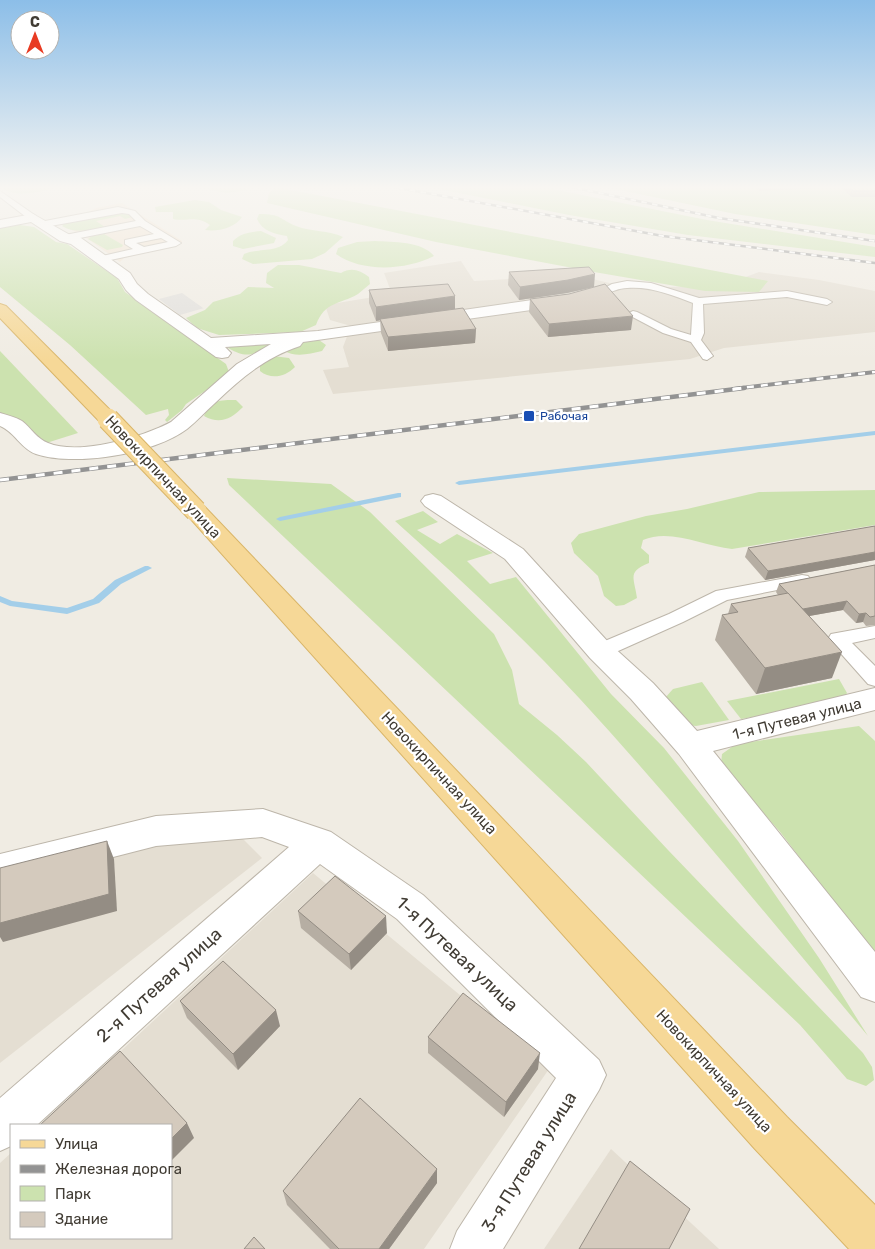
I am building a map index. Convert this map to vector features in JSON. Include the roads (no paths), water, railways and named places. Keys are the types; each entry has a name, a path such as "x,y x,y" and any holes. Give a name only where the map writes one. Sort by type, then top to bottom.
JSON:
{"main road":[{"name":"Новокирпичная улица","path":"0,309 108,418 196,511 771,1133 875,1240"}],"street":[{"path":"81,244 125,276 131,287 142,297 209,343 239,370"},
{"path":"209,343 318,336 567,300 604,291"},
{"path":"0,419 14,424 27,441 43,450 70,453 108,450 151,438 178,426 239,370 290,343 318,336"},
{"path":"433,501 514,554 600,651 642,691 690,745 875,983"},
{"name":"1-я Путевая улица","path":"690,745 875,698"},
{"name":"1-я Путевая улица","path":"0,870 156,831 263,822 319,843 410,907 584,1075"},
{"name":"2-я Путевая улица","path":"0,1128 319,843"},
{"name":"3-я Путевая улица","path":"475,1249 584,1075"}],"lane":[{"path":"132,244 141,250"},
{"path":"101,258 170,244"},
{"path":"604,291 616,285 651,286 698,301 787,294 827,302"},
{"path":"695,340 698,334 698,301"},
{"path":"633,314 667,331 695,340 707,356"},
{"path":"600,651 676,618 722,595 818,577"},
{"path":"875,632 838,639 875,679"}],"waterway":[{"path":"459,483 875,433"},
{"path":"280,519 398,495"},
{"path":"0,599 10,603 67,611 96,601 118,582 148,568"}],"railway":[{"path":"728,244 875,263"},
{"path":"733,389 875,372"},
{"path":"0,480 744,388"}],"place":[{"name":"Рабочая","path":"529,416"}]}
